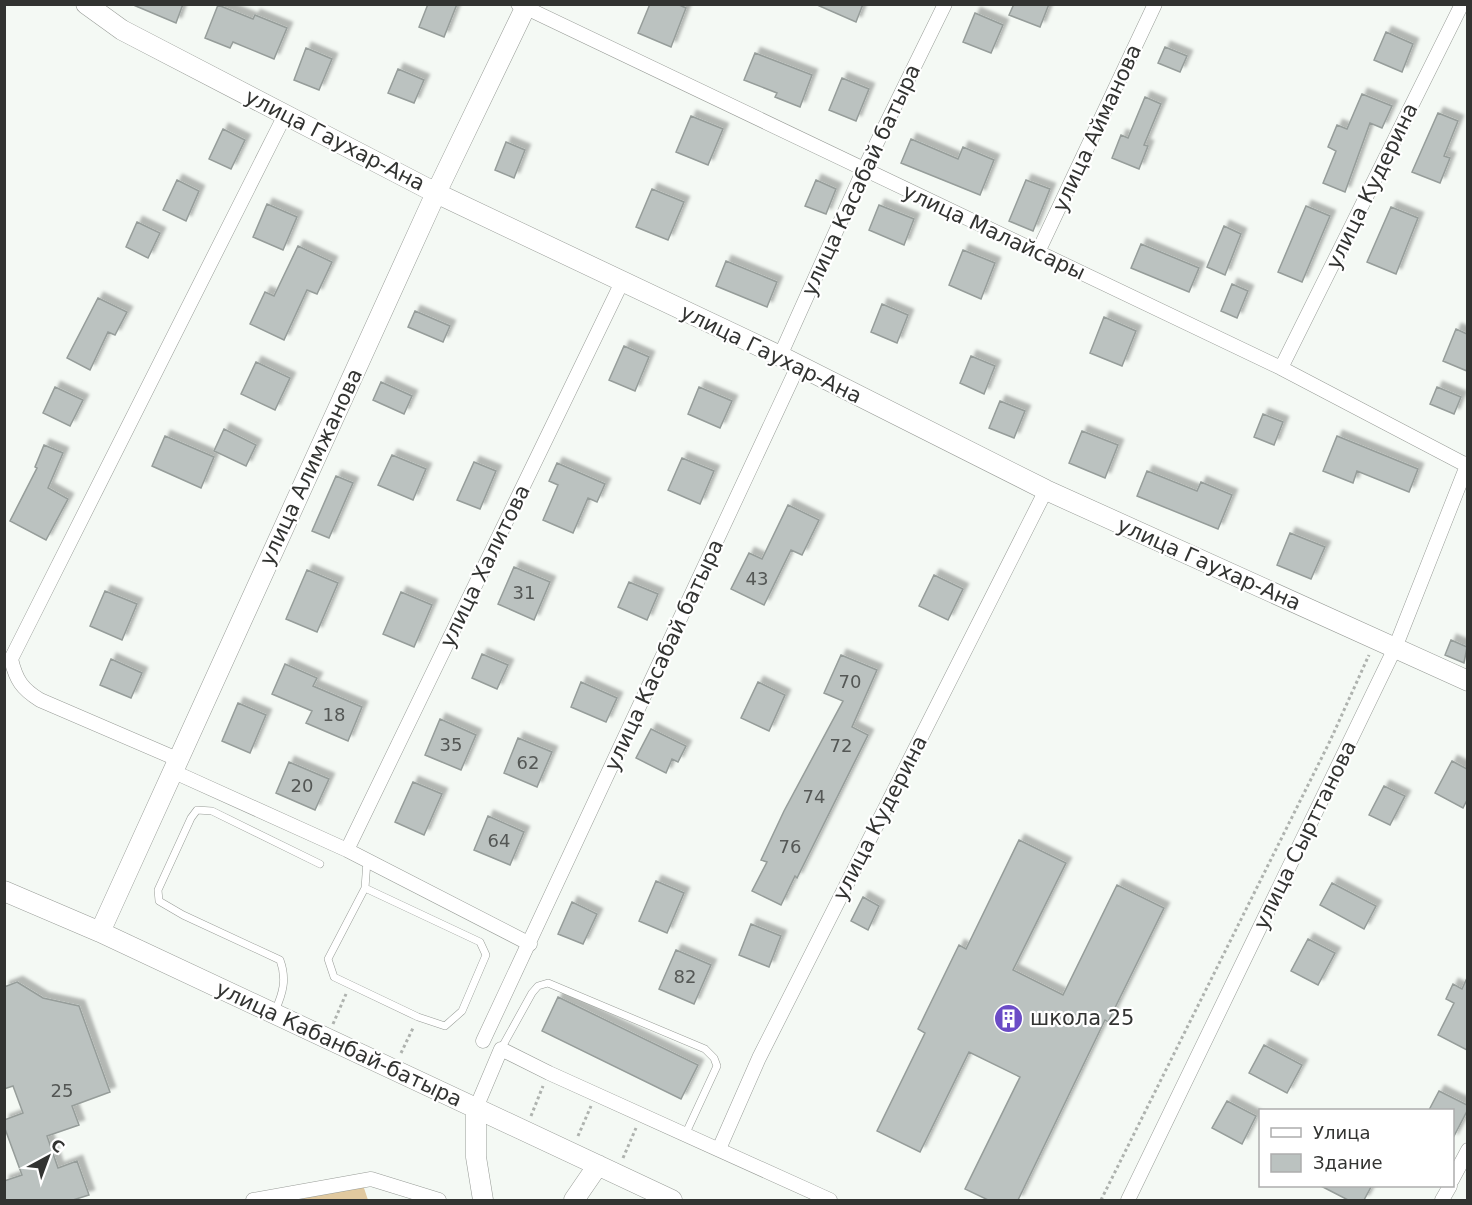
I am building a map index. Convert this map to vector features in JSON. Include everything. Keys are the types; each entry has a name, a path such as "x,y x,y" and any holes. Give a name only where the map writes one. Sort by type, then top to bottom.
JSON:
{"street":[{"name":"улица Гаухар-Ана","path":"86,4 122,30 436,193 780,356 1046,490 1467,681"},
{"name":"улица Касабай батыра","path":"780,356 864,169 945,4"},
{"name":"улица Айманова","path":"1038,252 1155,4"},
{"name":"улица Кудерина","path":"1281,368 1462,4"},
{"name":"улица Малайсары","path":"523,6 1281,368 1467,465"},
{"name":"улица Алимжанова","path":"100,932 523,6"},
{"path":"285,115 11,659 16,679 25,690 40,700 347,850 530,944"},
{"name":"улица Халитова","path":"347,850 622,282"},
{"name":"улица Касабай батыра","path":"483,1041 798,366"},
{"name":"улица Сырттанова","path":"1128,1200 1395,648 1467,465"},
{"name":"улица Кудерина","path":"719,1149 759,1058 1046,490"},
{"name":"улица Кабанбай-батыра","path":"4,891 100,932 598,1164 643,1190 672,1200"},
{"path":"483,1200 476,1157 476,1108 501,1049 830,1200"},
{"path":"1454,1176 1467,1150"},
{"path":"574,1200 598,1164"},
{"path":"253,1200 371,1179 439,1200"}],"lane":[{"path":"274,1013 282,997 285,974 280,960 183,915 159,901 158,890 191,818 197,810 212,811 320,864"},
{"path":"365,888 480,942 486,955 462,1011 445,1026 418,1017 334,977 328,959 365,888 367,861"},
{"path":"501,1049 532,993 538,986 548,983 705,1049 714,1058 717,1066 685,1135"}],"path":[{"path":"1101,1200 1330,741 1376,640"},
{"path":"326,1038 350,984"},
{"path":"394,1069 418,1017"},
{"path":"525,1130 549,1073"},
{"path":"572,1152 597,1094"},
{"path":"616,1173 642,1115"}],"shaded area":[{"path":"363,1185 368,1200 292,1200"}],"building":[{"path":"131,4 183,4 176,23"},
{"path":"428,4 457,4 444,37 419,27"},
{"path":"650,4 677,4 686,8 671,47 638,33"},
{"path":"815,4 863,4 856,22"},
{"path":"1014,4 1049,4 1040,27 1009,15"},
{"path":"218,5 253,19 255,15 287,28 274,59 233,42 230,48 205,38"},
{"path":"975,13 1003,25 991,53 963,42"},
{"path":"1386,32 1413,44 1402,72 1374,60"},
{"path":"1165,47 1187,56 1180,72 1158,63"},
{"path":"306,48 332,59 319,90 294,80"},
{"path":"755,53 812,75 800,107 775,97 777,93 744,80"},
{"path":"398,69 424,80 414,103 388,93"},
{"path":"842,78 869,89 856,121 829,110"},
{"path":"1362,94 1392,106 1382,128 1370,123 1345,192 1323,183 1336,151 1328,147 1337,125 1347,129"},
{"path":"1145,97 1161,104 1144,145 1148,146 1139,169 1112,158 1121,135 1128,138"},
{"path":"1438,113 1458,121 1444,156 1450,158 1440,183 1412,172"},
{"path":"691,116 723,129 708,165 676,152"},
{"path":"223,129 245,140 231,169 209,159"},
{"path":"911,139 958,159 963,147 994,160 980,195 901,163"},
{"path":"506,142 525,150 514,178 495,170"},
{"path":"177,180 199,191 186,221 163,210"},
{"path":"816,180 836,189 826,214 805,206"},
{"path":"1026,180 1050,189 1033,231 1009,221"},
{"path":"652,189 684,202 668,240 636,227"},
{"path":"267,204 297,217 283,250 253,237"},
{"path":"879,205 914,219 904,245 869,230"},
{"path":"1306,206 1330,216 1302,282 1278,272"},
{"path":"1391,207 1418,218 1396,274 1367,262"},
{"path":"137,222 160,233 148,258 126,247"},
{"path":"1224,226 1241,234 1225,275 1207,267"},
{"path":"1141,244 1199,268 1189,292 1131,268"},
{"path":"298,246 332,262 317,294 307,290 284,340 250,324 265,292 274,296"},
{"path":"963,250 995,263 981,299 949,285"},
{"path":"726,261 777,282 767,307 716,286"},
{"path":"1232,284 1248,291 1237,318 1221,311"},
{"path":"98,298 127,312 115,335 108,332 90,370 67,358"},
{"path":"882,304 908,315 897,343 871,332"},
{"path":"415,311 450,326 443,342 408,327"},
{"path":"1104,317 1136,331 1122,366 1090,353"},
{"path":"1456,329 1467,334 1467,371 1443,361"},
{"path":"624,346 649,357 635,391 609,380"},
{"path":"971,356 995,366 984,394 960,383"},
{"path":"256,362 290,378 275,410 241,394"},
{"path":"381,382 412,396 404,414 373,400"},
{"path":"55,387 83,400 70,426 43,413"},
{"path":"699,387 732,401 720,428 688,414"},
{"path":"1437,387 1461,397 1454,414 1430,404"},
{"path":"1000,401 1025,411 1014,438 989,428"},
{"path":"1263,414 1283,422 1274,445 1254,437"},
{"path":"224,429 256,445 246,466 214,451"},
{"path":"1082,431 1118,445 1105,478 1069,463"},
{"path":"165,436 214,457 201,488 152,466"},
{"path":"1337,436 1418,469 1409,492 1357,471 1353,483 1323,471"},
{"path":"44,445 63,453 48,488 68,499 46,540 10,521 37,468 35,467"},
{"path":"392,455 426,469 413,500 378,485"},
{"path":"682,458 714,471 700,504 668,490"},
{"path":"474,462 496,471 480,509 457,500"},
{"path":"557,463 605,484 597,502 588,498 573,533 543,520 558,485 549,481"},
{"path":"1147,471 1197,491 1201,482 1232,495 1218,529 1137,496"},
{"path":"336,476 353,483 329,538 312,531"},
{"path":"788,505 819,520 802,555 791,550 764,605 731,589 749,553 762,559"},
{"path":"1290,533 1325,547 1311,579 1277,565"},
{"path":"514,567 550,582 534,620 498,604"},
{"path":"307,570 338,583 317,632 286,619"},
{"path":"934,575 963,589 948,620 919,606"},
{"path":"629,582 658,594 647,620 618,607"},
{"path":"105,591 137,604 122,640 90,626"},
{"path":"401,592 432,605 414,647 383,634"},
{"path":"1451,640 1467,647 1464,663 1445,655"},
{"path":"482,654 508,665 497,689 472,678"},
{"path":"841,655 877,670 852,727 868,735 797,878 795,876 781,905 752,891 767,862 761,860 784,811 843,701 824,693"},
{"path":"111,659 142,673 131,698 100,685"},
{"path":"285,664 317,678 313,686 362,707 348,741 306,723 312,711 272,694"},
{"path":"581,682 617,698 606,722 571,707"},
{"path":"758,682 785,695 769,731 741,718"},
{"path":"238,703 266,715 250,753 222,741"},
{"path":"440,719 476,735 461,770 425,755"},
{"path":"651,729 686,746 678,762 672,759 666,773 636,758"},
{"path":"518,738 552,752 537,787 504,773"},
{"path":"1452,761 1467,769 1467,800 1463,808 1435,793"},
{"path":"289,762 329,779 315,810 276,793"},
{"path":"413,782 442,794 424,835 395,822"},
{"path":"1384,786 1405,796 1390,825 1369,815"},
{"path":"488,816 524,832 510,865 474,850"},
{"name":"школа 25","path":"1019,840 1066,863 1013,970 1063,995 1117,885 1164,908 1108,1022 1105,1020 1018,1200 988,1200 965,1189 1020,1077 969,1052 920,1152 877,1131 925,1033 918,1029 959,945 966,949"},
{"path":"656,881 684,893 667,933 639,921"},
{"path":"1332,883 1376,906 1364,929 1320,905"},
{"path":"863,897 879,906 868,930 851,921"},
{"path":"572,902 597,914 583,944 558,934"},
{"path":"751,924 781,936 769,967 739,955"},
{"path":"1308,939 1335,953 1318,985 1291,971"},
{"path":"676,950 711,965 694,1004 659,989"},
{"path":"1467,978 1467,1050 1438,1035 1454,1003 1446,999 1453,984 1462,989"},
{"path":"17,982 43,998 79,1006 110,1092 72,1106 79,1125 47,1136 58,1168 77,1161 89,1195 73,1200 4,1200 4,1181 22,1175 4,1126 4,1120 23,1113 13,1086 4,1089 4,987"},
{"path":"558,997 698,1065 681,1099 542,1031"},
{"path":"1264,1045 1302,1065 1287,1093 1249,1073"},
{"path":"1439,1091 1467,1105 1467,1111 1454,1136 1454,1109 1430,1109"},
{"path":"1227,1101 1256,1116 1242,1144 1212,1128"},
{"path":"1323,1187 1371,1187 1364,1200 1348,1200"}],"place":[{"name":"школа 25","path":"1009,1018"}]}
